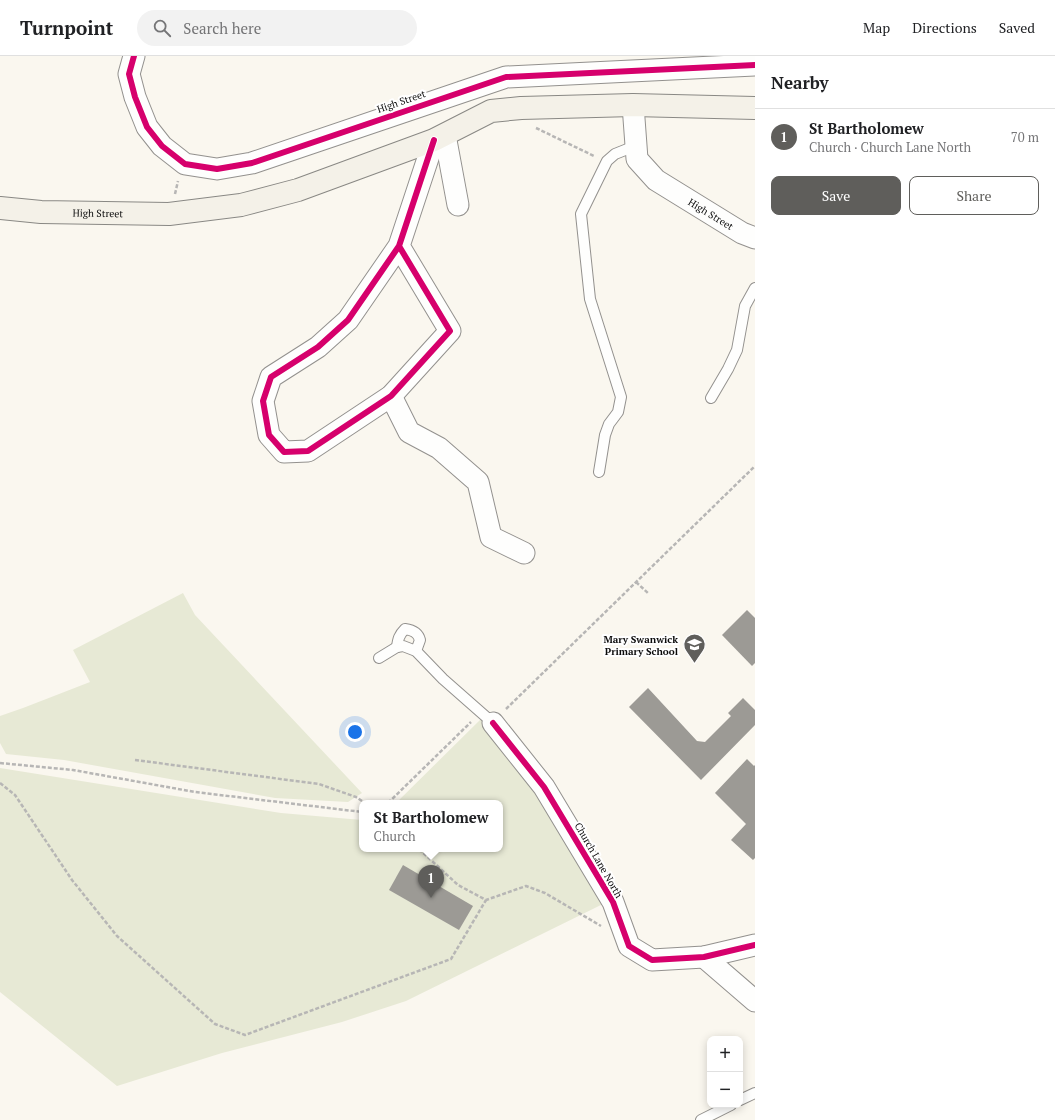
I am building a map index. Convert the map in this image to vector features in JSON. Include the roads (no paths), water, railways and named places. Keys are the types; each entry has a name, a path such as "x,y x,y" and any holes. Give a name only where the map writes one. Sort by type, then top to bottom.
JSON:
{"main road":[{"name":"High Street","path":"0,208 41,212 169,214 242,205 291,192 439,138 491,111 521,108 633,105 755,108"}],"street":[{"name":"High Street","path":"134,56 129,74 135,97 147,127 162,146 185,164 217,169 252,162 506,77 755,65"},
{"name":"High Street","path":"633,105 637,160 656,180 742,233 755,238"},
{"path":"439,138 458,205"},
{"path":"399,246 450,331 391,396 308,451 284,452 269,435 263,401 271,377 318,347 348,320 399,246 439,138"},
{"path":"391,396 409,432 439,448 478,482 491,537 524,553"},
{"name":"Church Lane North","path":"487,717 544,788 613,902 629,946 652,960 704,957"},
{"path":"704,957 755,945"},
{"path":"704,957 755,1001"}],"lane":[{"path":"600,472 605,435 609,424 618,412 621,397 590,299 585,269 581,214 607,161 615,154 635,146"},
{"path":"711,398 737,350 745,306 755,288"},
{"path":"379,658 397,647 403,646 416,651 420,640 416,633 405,629 398,638 397,647"},
{"name":"Church Lane North","path":"416,651 443,679 487,717"},
{"path":"743,1099 755,1093"},
{"path":"701,1120 725,1108"}],"place":[{"name":"Mary Swanwick Primary School","path":"694,664"},
{"name":"St Bartholomew","path":"431,898"}]}
